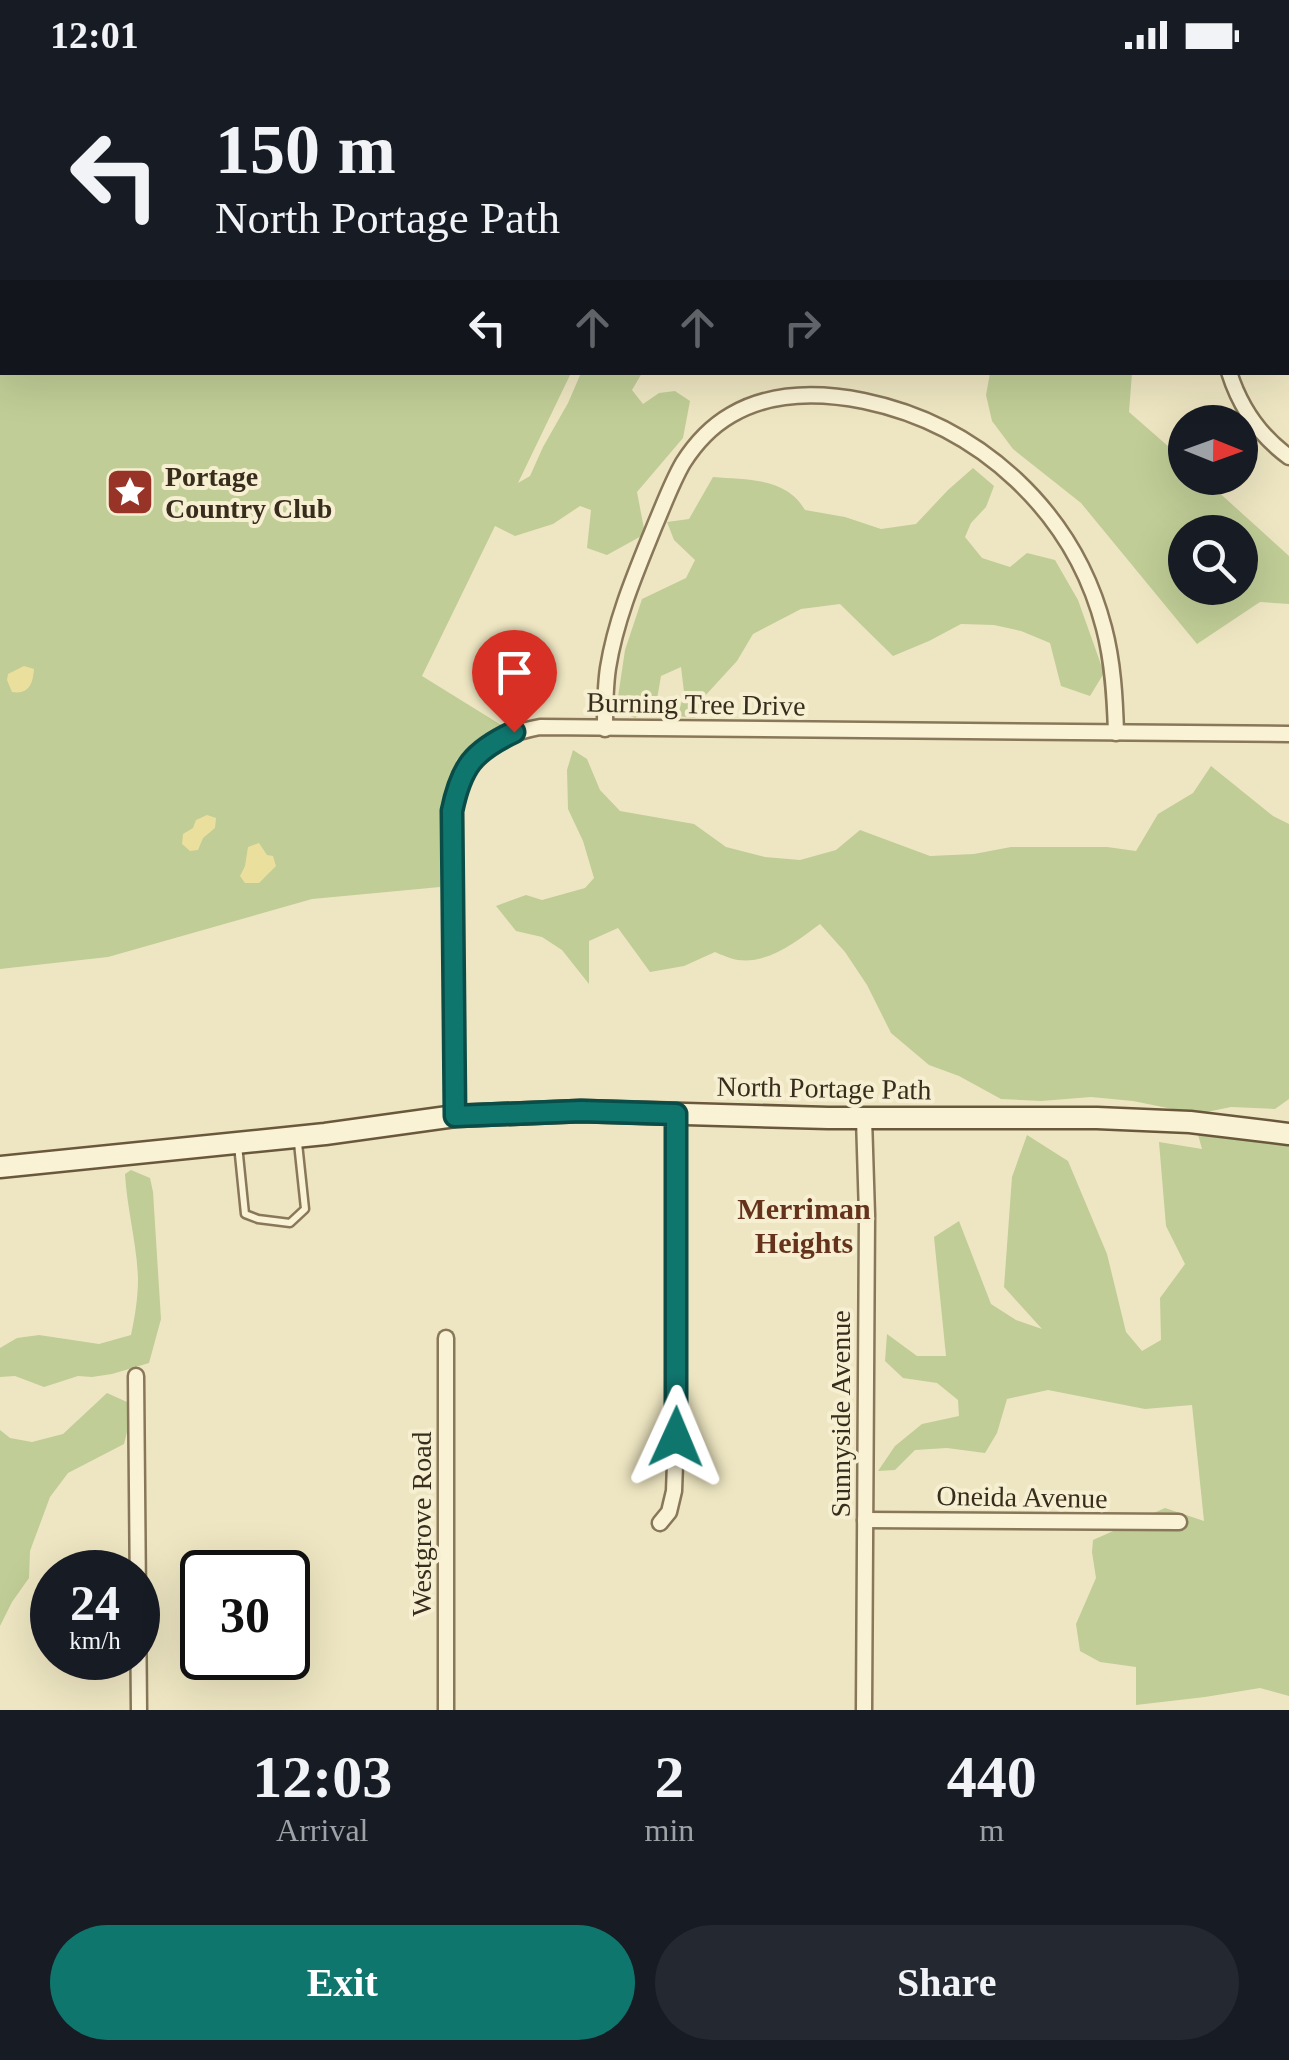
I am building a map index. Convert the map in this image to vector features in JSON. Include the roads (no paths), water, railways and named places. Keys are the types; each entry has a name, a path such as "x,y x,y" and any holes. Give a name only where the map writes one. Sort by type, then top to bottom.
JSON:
{"main road":[{"name":"North Portage Path","path":"0,1167 455,1116 581,1111 864,1118 1079,1117 1190,1122 1289,1134"}],"street":[{"path":"1230,375 1252,421 1289,458"},
{"path":"605,729 606,684 616,628 682,465 701,440 733,413 756,403 797,394 848,398 914,415 976,447 1018,481 1066,541 1094,597 1110,653 1116,733"},
{"name":"Burning Tree Drive","path":"455,1116 452,811 468,765 487,745 514,732 540,727 1289,734"},
{"path":"660,1523 669,1512 674,1491 676,1114"},
{"name":"Sunnyside Avenue","path":"864,1118 864,1710"},
{"name":"Westgrove Road","path":"446,1338 446,1710"},
{"path":"136,1376 139,1710"},
{"name":"Oneida Avenue","path":"865,1520 1179,1522"}],"lane":[{"path":"237,1142 245,1214 290,1223 305,1208 297,1136"}],"place":[{"name":"Portage Country Club","path":"130,492"}],"district":[{"name":"Merriman Heights","path":"804,1225"}]}
